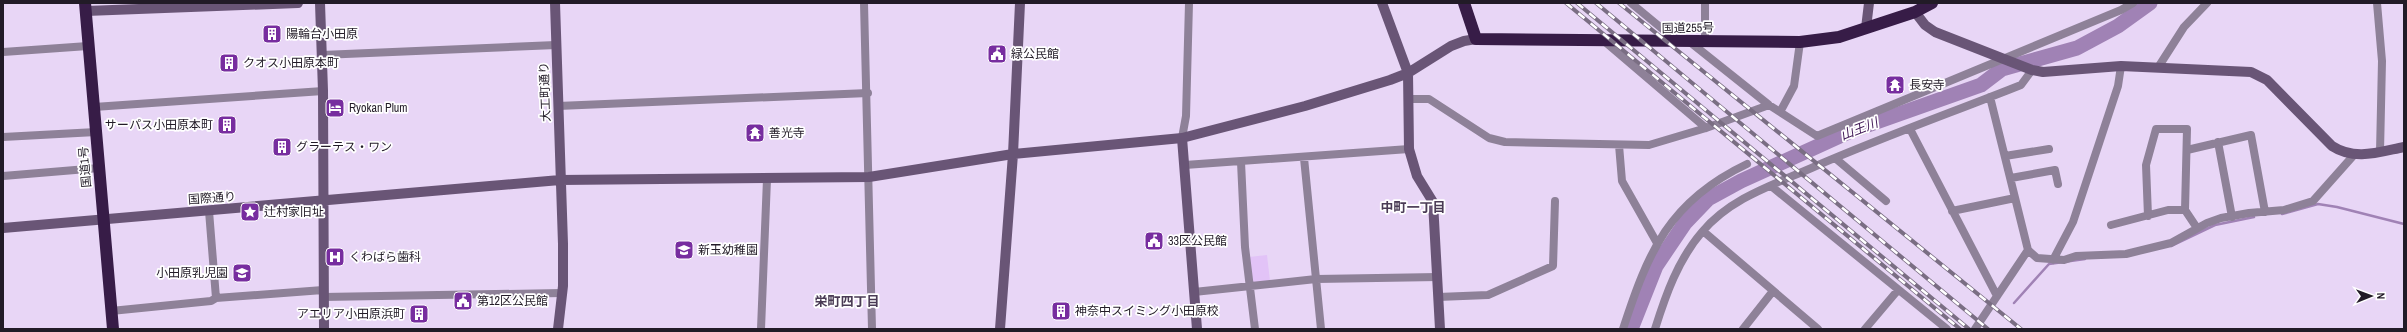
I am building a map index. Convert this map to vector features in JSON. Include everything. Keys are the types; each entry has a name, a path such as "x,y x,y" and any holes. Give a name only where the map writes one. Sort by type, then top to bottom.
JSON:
{"highway":[{"path":"1464,3 1476,39"},
{"name":"国道255号","path":"1476,39 1800,42 1839,37 1915,12 1932,3"},
{"name":"国道1号","path":"85,7 113,329"}],"street":[{"path":"85,7 298,3"},
{"path":"320,3 323,92 322,202 324,329"},
{"name":"大工町通り","path":"555,3 562,293 558,329"},
{"path":"864,3 868,93 872,329"},
{"path":"1000,329 1013,154 1020,3"},
{"path":"1189,3 1186,116 1182,138 1197,329"},
{"path":"1382,3 1408,73 1409,149 1417,176 1433,202 1440,329"},
{"path":"1631,3 1769,105 1817,136 2121,10 2132,3"},
{"path":"1705,3 1705,42"},
{"path":"1866,28 1869,3"},
{"path":"2159,66 2184,27 2207,3"},
{"path":"2377,3 2382,61 2380,152"},
{"path":"1915,12 1925,25 1935,32 2032,70 2044,72 2121,66 2159,66 2238,71 2258,75 2267,80 2332,146 2341,152 2354,156 2404,147"},
{"name":"国際通り","path":"3,228 322,202 560,180 869,177 1013,154 1182,138 1305,106 1408,73 1451,46 1464,41 1476,39"},
{"path":"1604,41 1706,128"},
{"path":"1780,112 1794,86 1800,42"},
{"path":"322,55 556,45"},
{"path":"3,52 88,46"},
{"path":"2053,260 2075,214 2118,86 2121,66"},
{"path":"1655,329 1667,291 1678,267 1702,231 1739,200 1835,158 2021,84 2032,70"},
{"path":"94,107 323,92"},
{"path":"558,106 868,93"},
{"path":"1990,97 2028,250 2037,258 2053,260 2076,256 2126,254 2170,243 2207,223 2232,217 2284,210 2313,201 2354,156"},
{"path":"1408,99 1429,99 1489,138 1505,142 1619,146 1649,145 1706,128 1769,105"},
{"path":"1910,129 1998,296"},
{"path":"2148,216 2146,165 2156,129 2187,129 2185,210 2197,228"},
{"path":"3,137 96,132"},
{"path":"2187,150 2251,135 2265,212"},
{"path":"2218,142 2232,217"},
{"path":"1619,146 1622,181 1657,243"},
{"path":"1185,165 1304,158 1409,149"},
{"path":"2005,156 2049,149"},
{"path":"1304,158 1321,329"},
{"path":"1835,158 1886,201"},
{"path":"1241,162 1245,247 1255,329"},
{"path":"1623,329 1638,284 1657,243 1688,202 1727,173 1747,164"},
{"path":"3,176 99,168"},
{"path":"2011,178 2055,170 2058,184"},
{"path":"761,329 767,179"},
{"path":"1771,186 1947,329"},
{"path":"1952,211 2015,198"},
{"path":"1438,297 1488,295 1553,266 1555,201"},
{"path":"2111,225 2168,210 2185,210"},
{"path":"209,211 216,298"},
{"path":"1702,231 1818,329"},
{"path":"1975,329 2028,250"},
{"path":"1194,292 1316,279 1438,277"},
{"path":"1865,329 1898,290"},
{"path":"1743,329 1773,291"},
{"path":"111,311 211,301 216,298 323,293 562,293"}],"shaded area":[{"path":"1267,255 1270,281 1252,284 1249,257"}],"waterway":[{"name":"山王川","path":"1631,329 1656,266 1685,223 1708,199 1741,181 1851,131 1981,85 2002,69 2077,48 2118,26 2150,3"},
{"path":"2282,214 2318,204 2337,207 2404,224"},
{"path":"2171,246 2215,225 2254,217"},
{"path":"2014,303 2049,264 2085,259"}],"railway":[{"path":"1566,3 1960,329"},
{"path":"1577,3 1969,329"},
{"path":"1596,3 1988,329"},
{"path":"1619,3 2021,329"}],"place":[{"name":"陽輪台小田原","path":"272,34"},
{"name":"緑公民館","path":"997,54"},
{"name":"クオス小田原本町","path":"229,63"},
{"name":"長安寺","path":"1895,85"},
{"name":"Ryokan Plum","path":"335,108"},
{"name":"サーパス小田原本町","path":"227,125"},
{"name":"善光寺","path":"755,133"},
{"name":"グラーテス・ワン","path":"282,147"},
{"name":"辻村家旧址","path":"250,212"},
{"name":"33区公民館","path":"1154,241"},
{"name":"新玉幼稚園","path":"684,250"},
{"name":"くわばら歯科","path":"335,257"},
{"name":"小田原乳児園","path":"242,273"},
{"name":"第12区公民館","path":"463,301"},
{"name":"神奈中スイミング小田原校","path":"1061,311"},
{"name":"アエリア小田原浜町","path":"419,314"}],"district":[{"name":"中町一丁目","path":"1413,207"},
{"name":"栄町四丁目","path":"847,301"}]}
